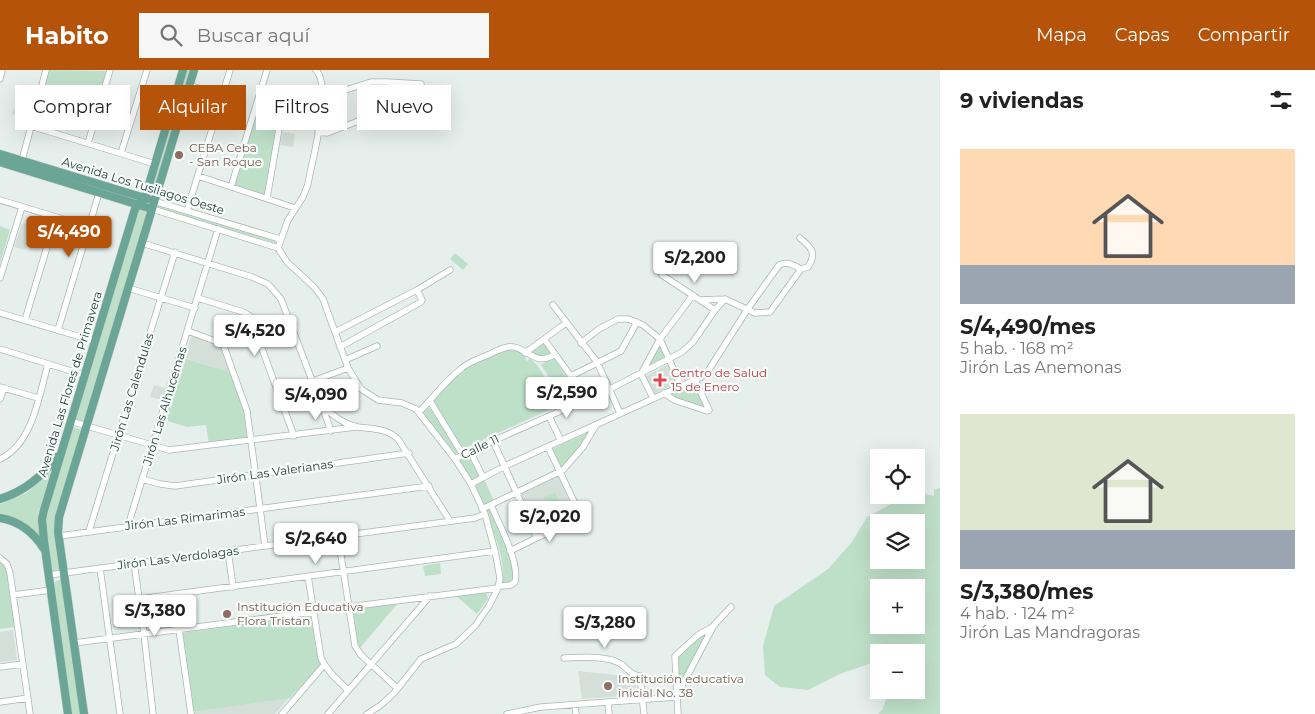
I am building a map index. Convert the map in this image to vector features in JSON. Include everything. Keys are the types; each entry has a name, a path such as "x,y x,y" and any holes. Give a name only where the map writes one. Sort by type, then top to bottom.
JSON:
{"main road":[{"name":"Avenida Las Flores de Primavera","path":"68,714 42,519 60,453 135,209 145,198 183,70"},
{"path":"189,85 194,70"},
{"path":"84,714 59,536 60,511 176,130"},
{"name":"Avenida Los Tusilagos Oeste","path":"0,154 21,164 100,193 139,204 153,205"},
{"name":"Avenida Los Tusilagos Oeste","path":"0,162 21,164 145,198 153,205"},
{"path":"0,499 24,490 34,483 60,453"},
{"path":"0,518 12,521 25,528 36,539 46,554"}],"street":[{"path":"0,79 2,70"},
{"path":"42,85 46,70"},
{"path":"106,85 110,70"},
{"path":"121,153 147,70"},
{"path":"225,85 230,70"},
{"path":"262,85 267,70"},
{"path":"316,70 320,75 322,85"},
{"path":"347,89 371,82 421,84"},
{"path":"367,714 387,700 420,659 456,644 470,632 500,587 495,551 484,512 471,484 455,459 419,412 408,404 372,398 357,385 348,368 319,293 287,262 278,248 288,220 303,197 308,184 318,132 327,133 374,115 397,100 402,90 400,83"},
{"path":"231,187 256,106"},
{"path":"21,164 30,130"},
{"path":"44,130 155,164"},
{"path":"88,143 92,130"},
{"path":"187,211 212,130"},
{"path":"267,198 279,130"},
{"path":"198,176 295,208"},
{"path":"58,330 100,193"},
{"path":"0,200 89,227"},
{"name":"Avenida Los Tusilagos Oeste","path":"153,205 187,211 280,239"},
{"name":"Avenida Los Tusilagos Oeste","path":"153,205 218,229 278,248"},
{"path":"0,278 22,206"},
{"path":"25,320 56,217"},
{"name":"Jirón Las Alhucemas","path":"128,526 218,229"},
{"path":"700,300 725,298 755,313 770,312 801,269 808,267 813,256 811,248 800,238"},
{"path":"142,243 261,280 278,294 284,305 331,431"},
{"name":"Jirón Las Calendulas","path":"90,531 175,252"},
{"path":"471,484 505,466 695,380 708,371 747,310 779,265 789,263 801,269"},
{"path":"335,332 417,290 450,270"},
{"path":"662,275 715,310"},
{"path":"128,288 195,308"},
{"path":"340,347 421,302 417,290"},
{"path":"653,398 641,374 660,339 693,295"},
{"path":"198,298 250,316 294,436"},
{"name":"Calle 11","path":"455,459 610,389 687,349 725,298"},
{"path":"553,305 597,362 620,413"},
{"path":"0,313 94,342"},
{"path":"581,342 613,320 628,319 644,325 660,339 680,386"},
{"path":"571,376 621,351 637,322"},
{"path":"525,353 566,323"},
{"path":"188,330 220,342 225,347 247,411 265,546"},
{"path":"544,339 571,376 584,400"},
{"path":"345,360 377,346"},
{"path":"419,412 462,368 471,362 510,346 517,347 525,353 541,359 546,359 555,354"},
{"path":"0,349 84,375"},
{"path":"0,459 10,453 23,439 28,429 48,364"},
{"path":"313,381 348,368"},
{"path":"664,394 674,400 707,411 695,380"},
{"path":"0,399 2,388 38,398"},
{"path":"430,401 463,455"},
{"path":"321,404 339,420 358,427"},
{"path":"548,416 561,441"},
{"path":"70,421 170,450 358,427 380,429 393,434 408,453 450,520"},
{"path":"560,472 564,470 583,447 596,425"},
{"path":"493,441 518,492 537,538"},
{"path":"510,551 581,516 548,447"},
{"path":"470,451 483,477"},
{"name":"Jirón Las Valerianas","path":"142,479 175,486 408,453"},
{"name":"Jirón Las Verdolagas","path":"49,575 475,518 492,505 560,472"},
{"name":"Jirón Las Rimarimas","path":"59,536 429,486"},
{"path":"348,607 512,584 516,579 510,551 492,505"},
{"path":"338,536 355,646 361,655 397,688"},
{"path":"228,551 233,587"},
{"path":"139,599 495,551"},
{"path":"0,558 8,568 30,714"},
{"path":"134,563 153,714"},
{"path":"100,568 120,714"},
{"path":"308,576 318,647 324,665 348,690"},
{"path":"13,595 52,590"},
{"path":"174,594 191,714"},
{"path":"328,714 370,663 430,596"},
{"path":"676,697 714,626 731,607"},
{"path":"74,643 313,612"},
{"path":"678,714 675,656 698,635 714,626"},
{"path":"564,658 615,660 624,666 630,674 640,676 644,714"},
{"path":"0,667 23,664"},
{"path":"282,714 324,665"},
{"path":"507,714 542,711 575,704 676,697"},
{"path":"0,702 28,698"},
{"path":"608,702 609,714"},
{"path":"575,704 576,714"}],"shaded area":[{"path":"283,132 295,134 293,147 280,145"},
{"path":"22,223 34,226 25,250 14,247"},
{"path":"192,334 219,344 230,372 184,358"},
{"name":"Centro de Salud 15 de Enero","path":"667,365 676,383 652,395 644,377"},
{"path":"154,385 166,388 162,400 150,397"},
{"path":"557,475 576,516 539,534 520,492"},
{"path":"13,630 17,660 0,662 0,632"},
{"name":"Institución educativa inicial No. 38","path":"578,671 635,677 637,695 582,699"},
{"path":"289,698 275,714 194,714 194,712"}],"green space":[{"path":"49,70 106,71 102,85 45,85"},
{"path":"186,70 191,70 186,85 181,85"},
{"path":"256,116 256,130 277,130 266,194 263,195 234,186"},
{"path":"168,130 173,130 152,198 148,196"},
{"path":"158,204 276,240 275,243 157,208"},
{"path":"138,209 148,211 84,423 75,420"},
{"path":"0,226 10,230 0,264"},
{"path":"455,253 468,264 463,270 450,259"},
{"path":"544,341 551,354 541,357 529,352"},
{"path":"660,345 666,360 646,369"},
{"path":"513,347 524,355 527,361 530,358 537,365 562,404 467,447 459,446 433,402 446,383 465,369 507,348"},
{"path":"553,357 569,381 557,389 541,365"},
{"path":"183,358 230,372 244,410 247,439 209,444 206,425 187,427 164,420"},
{"path":"693,383 706,409 674,398 669,394"},
{"path":"429,408 458,452 456,454 424,414 424,410"},
{"path":"73,427 82,430 58,511 61,569 54,571 52,570 45,521"},
{"path":"593,430 562,470 552,449"},
{"path":"467,454 479,476 471,481 459,459"},
{"path":"51,472 38,514 40,539 0,515 0,504 26,493"},
{"path":"484,479 494,501 485,506 474,484"},
{"path":"940,488 940,714 878,714 882,710 886,699 925,699 925,644 870,644 870,663 840,674 808,690 780,687 765,675 763,646 774,606 828,569 852,542 867,517 870,515 870,569 925,569 925,514 872,514 891,504 925,504 925,494 934,496 934,490"},
{"path":"555,492 563,511 552,516 544,497"},
{"path":"489,508 502,535 512,565 513,581 509,584 502,584 503,566 486,511"},
{"path":"0,561 6,568 15,627 0,629"},
{"path":"440,563 441,574 425,576 423,566"},
{"path":"60,580 62,581 82,714 72,714 54,584"},
{"path":"486,592 488,599 477,614 455,595"},
{"path":"399,602 360,648 357,641 353,609"},
{"path":"311,615 316,649 321,665 290,698 193,712 182,633"},
{"path":"702,633 706,637 680,685 678,684 676,659"}],"place":[{"name":"CEBA Ceba - San Roque","path":"179,155"},
{"name":"Centro de Salud 15 de Enero","path":"660,380"},
{"name":"Institución Educativa Flora Tristan","path":"227,614"},
{"name":"Institución educativa inicial No. 38","path":"608,686"}]}
